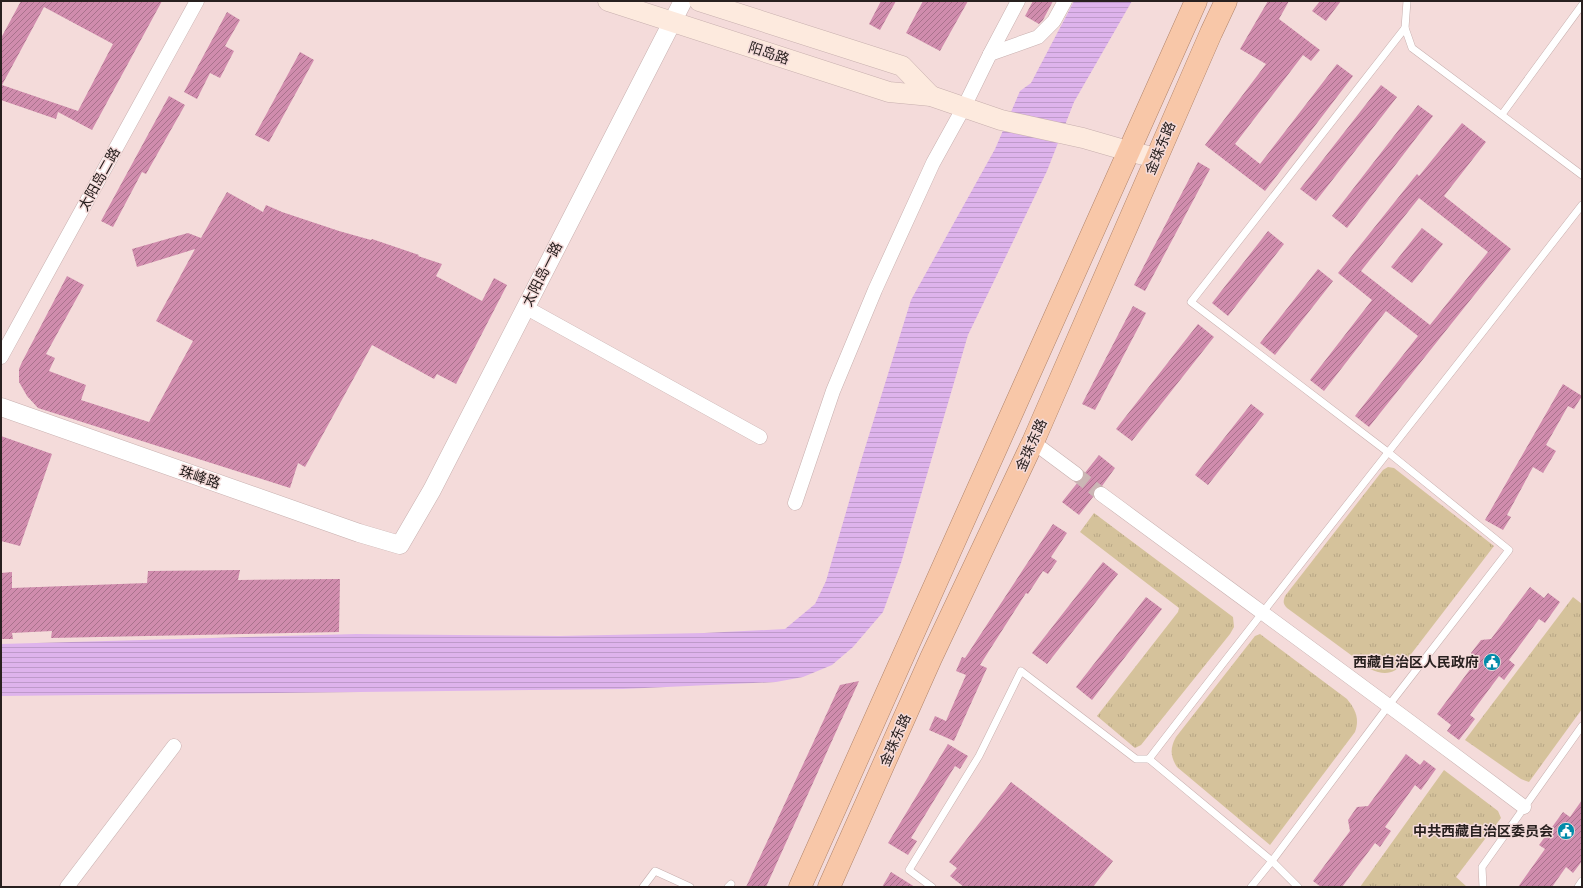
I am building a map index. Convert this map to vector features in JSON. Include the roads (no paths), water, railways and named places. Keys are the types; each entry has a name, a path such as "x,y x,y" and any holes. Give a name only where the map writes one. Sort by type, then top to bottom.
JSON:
{"highway":[{"name":"金珠东路","path":"800,887 1196,1"},
{"name":"金珠东路","path":"829,887 931,658 1033,442 1226,1"}],"main road":[{"name":"阳岛路","path":"608,1 889,92 931,96 1001,120 1083,138 1128,152 1156,158"},
{"name":"阳岛路","path":"699,1 902,66 931,96"}],"street":[{"name":"太阳岛二路","path":"1,357 197,1"},
{"name":"太阳岛一路","path":"400,545 432,490 683,1"},
{"path":"795,503 833,391 875,290 933,163 964,107 1018,1"},
{"path":"990,54 1038,37 1054,21 1065,1"},
{"path":"525,308 760,437"},
{"name":"珠峰路","path":"1,407 351,530 400,545"},
{"path":"1033,442 1076,474"},
{"path":"1101,494 1261,613 1389,705 1524,807"},
{"path":"67,887 174,746"}],"lane":[{"path":"1407,1 1405,28 1412,48 1582,175"},
{"path":"1504,113 1582,5"},
{"path":"1251,887 1509,550 1389,453 1191,302 1405,28"},
{"path":"1149,759 1261,613 1389,453 1582,205"},
{"path":"932,887 909,870 979,756 1021,671 1136,758 1149,759 1272,861 1298,887"},
{"path":"1483,887 1482,867 1582,726"},
{"path":"643,887 655,871 690,887"},
{"path":"1578,887 1582,881"}],"tunnel":[{"path":"1076,474 1101,494"}],"place":[{"name":"西藏自治区人民政府","path":"1492,662"},
{"name":"中共西藏自治区委员会","path":"1566,831"}]}
